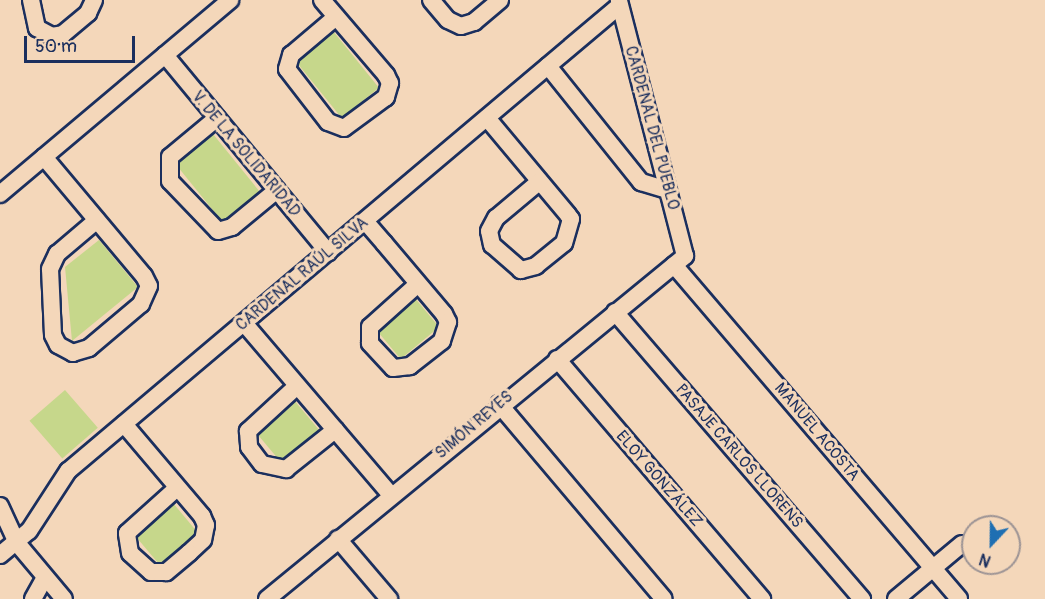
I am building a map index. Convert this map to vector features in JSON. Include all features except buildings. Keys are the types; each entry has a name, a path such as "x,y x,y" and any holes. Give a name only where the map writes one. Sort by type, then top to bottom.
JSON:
{"street":[{"path":"31,0 37,28 51,36 63,34 88,13 94,0"},
{"path":"0,194 230,0"},
{"path":"322,0 336,17 390,83 386,97 344,128 328,122 287,69 291,55 336,17"},
{"path":"431,0 448,20 461,26 500,0"},
{"name":"CARDENAL RAÚL SILVA","path":"0,555 17,543 62,478 620,3"},
{"name":"CARDENAL DEL PUEBLO","path":"620,3 668,190 680,261"},
{"name":"V. DE LA SOLIDARIDAD","path":"165,55 328,252"},
{"path":"548,66 641,182 668,190"},
{"path":"217,118 171,157 170,181 218,231 232,227 277,190"},
{"path":"487,118 540,181 568,215 571,230 564,243 536,266 521,270 492,245 489,231 496,218 540,181"},
{"path":"44,157 97,220 144,276 149,291 141,304 88,348 68,352 54,335 50,269 57,254 97,220"},
{"path":"365,221 418,284 446,318 448,332 410,366 393,368 370,343 370,327 418,284"},
{"name":"SIMÓN REYES","path":"267,599 499,404 680,261"},
{"name":"MANUEL ACOSTA","path":"680,261 959,599"},
{"name":"PASAJE CARLOS LLORENS","path":"615,312 862,599"},
{"path":"244,323 391,495"},
{"name":"ELOY GONZÁLEZ","path":"556,359 762,599"},
{"path":"297,386 248,431 249,447 262,464 286,469 335,430"},
{"path":"499,404 664,599"},
{"path":"124,424 205,520 206,535 170,569 151,572 130,553 127,533 177,488"},
{"path":"0,506 17,543 64,599"},
{"path":"338,539 389,599"},
{"path":"896,599 961,545"},
{"path":"33,599 45,577"}],"green space":[{"path":"333,31 379,88 342,118 296,61"},
{"path":"213,134 260,192 223,222 176,164"},
{"path":"99,240 138,287 72,341 65,267"},
{"path":"414,297 439,327 401,359 376,329"},
{"path":"65,390 98,428 62,459 30,421"},
{"path":"294,400 319,430 281,462 256,432"},
{"path":"173,503 198,533 160,565 135,535"}]}
